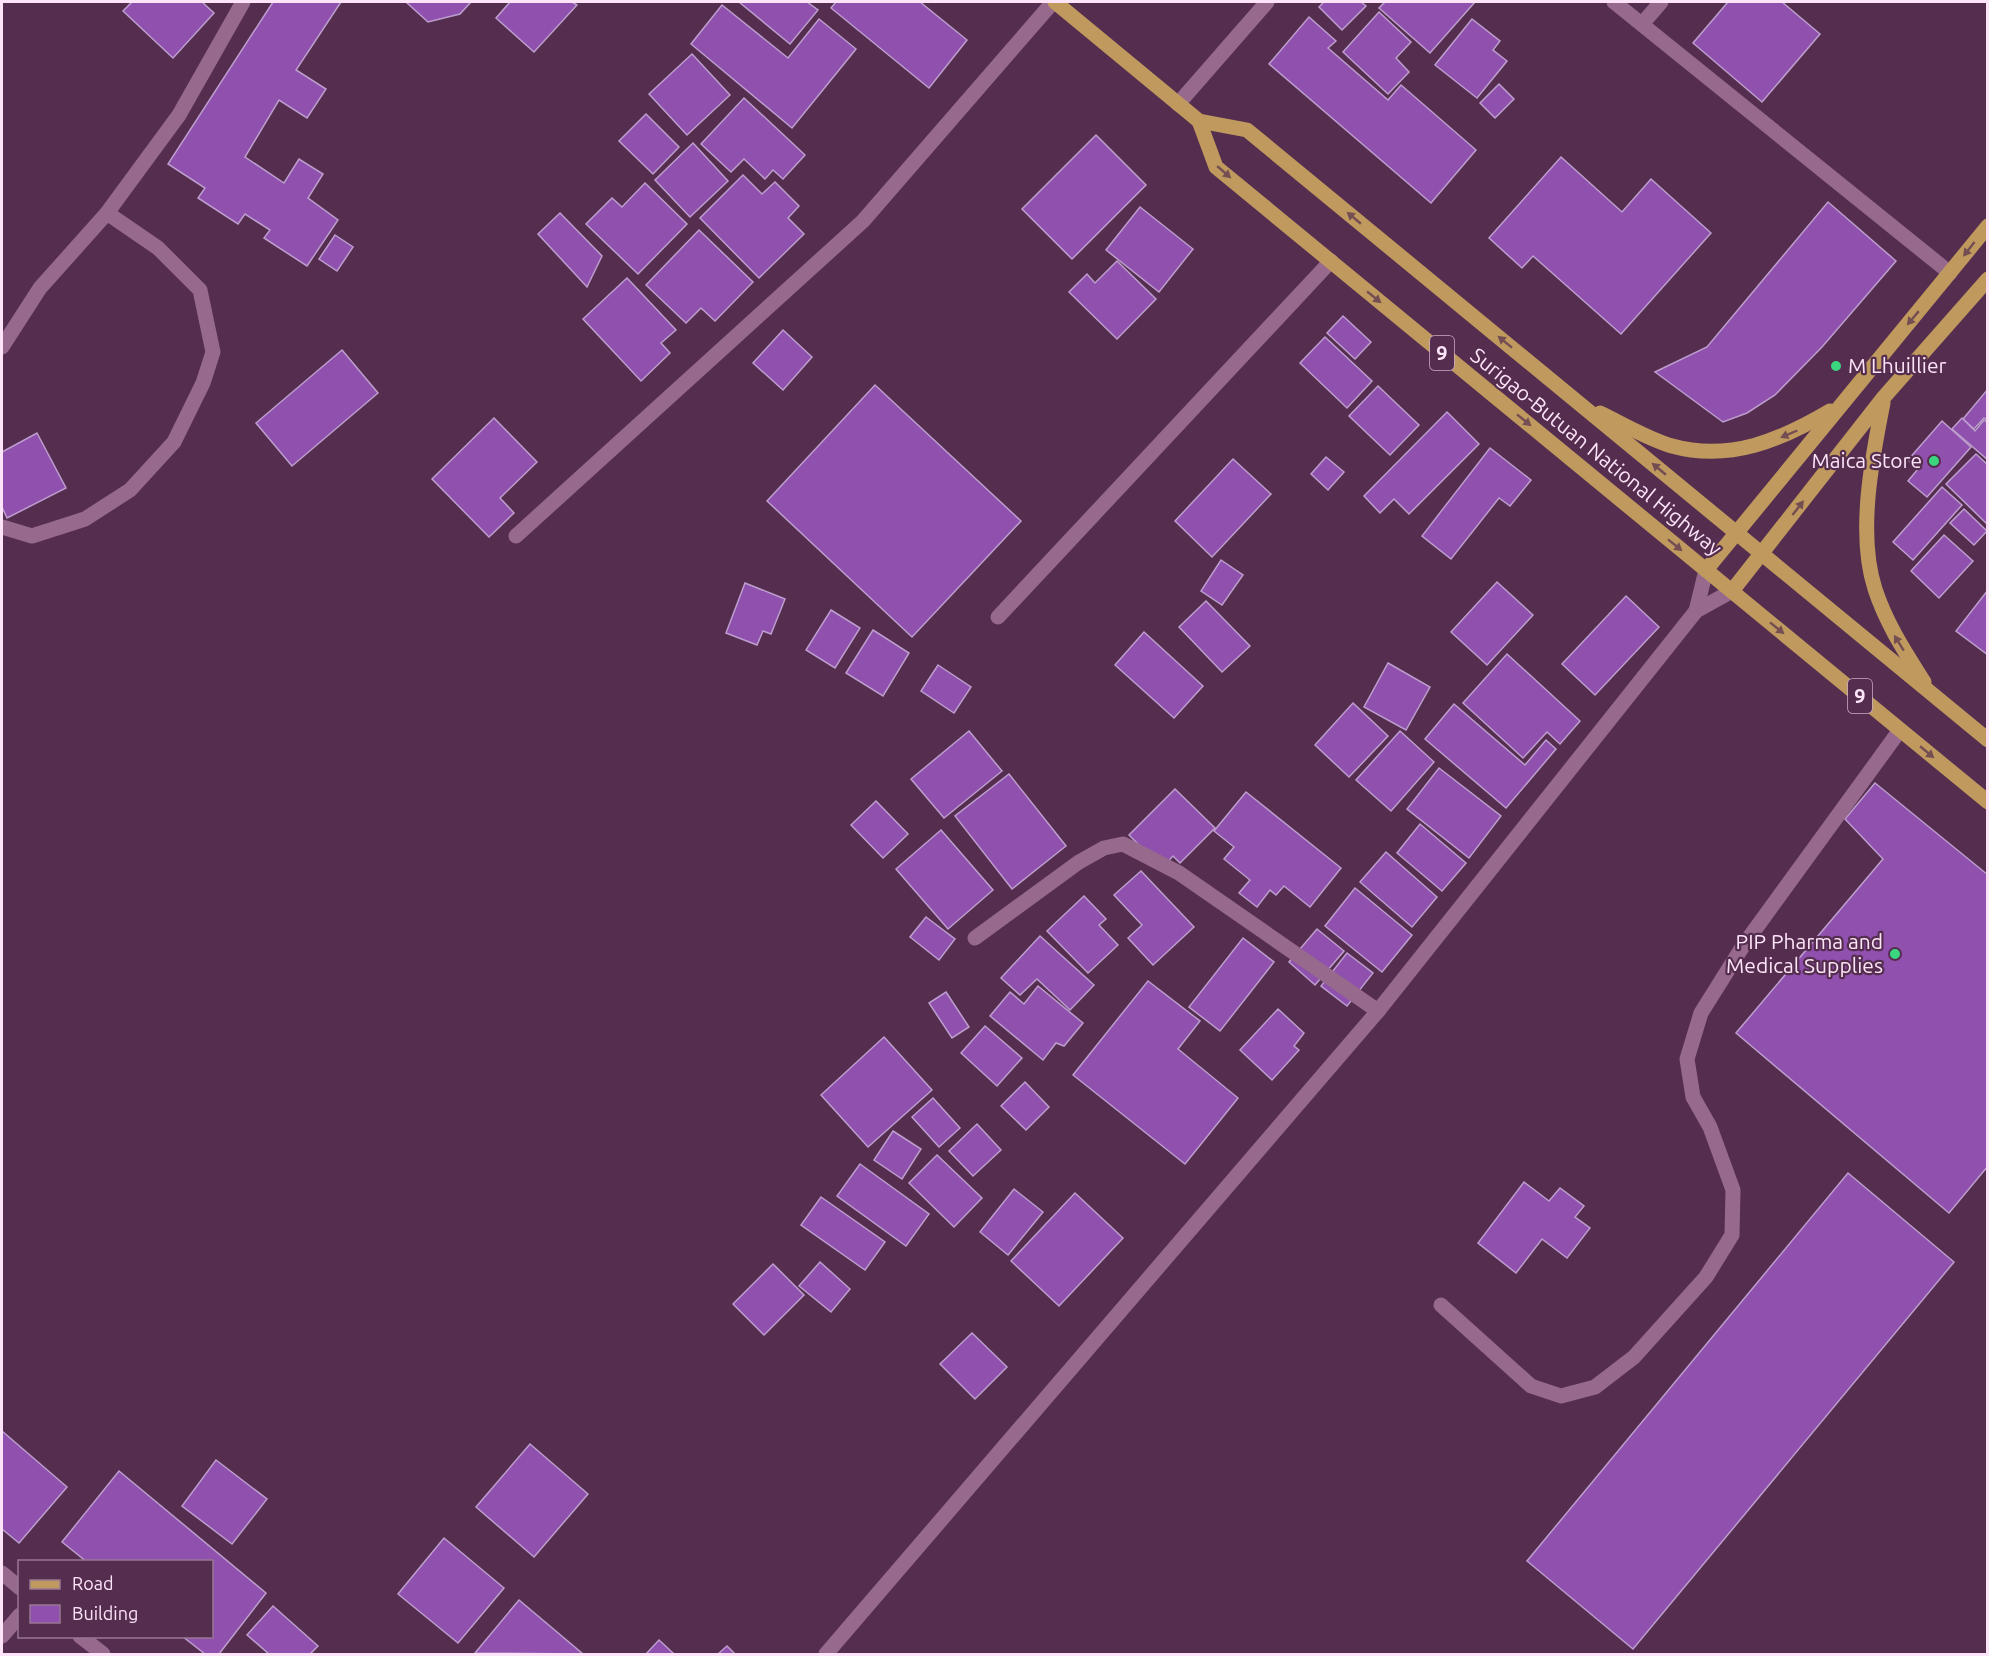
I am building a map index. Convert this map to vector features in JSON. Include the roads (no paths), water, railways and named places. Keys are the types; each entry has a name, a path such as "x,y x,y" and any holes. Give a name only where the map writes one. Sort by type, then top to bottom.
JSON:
{"main road":[{"name":"Surigao-Butuan National Highway","path":"1054,2 1199,121 1247,130 1988,740"},
{"name":"Surigao-Butuan National Highway","path":"1199,121 1216,167 1988,802"},
{"path":"1706,570 1988,226"},
{"path":"1732,591 1884,397 1988,279"},
{"path":"1884,397 1868,494 1868,539 1874,588 1893,633 1930,693"},
{"path":"1582,405 1671,446 1707,452 1735,451 1761,444 1794,432 1840,405"}],"street":[{"path":"2,347 40,288 107,213 179,115 243,2"},
{"path":"516,536 863,221 1054,2"},
{"path":"1178,104 1267,2"},
{"path":"1614,2 1950,273"},
{"path":"1642,24 1661,2"},
{"path":"2,527 32,536 84,519 130,490 174,442 203,383 213,352 200,290 158,248 107,213"},
{"path":"998,617 1331,261"},
{"path":"1696,611 1706,570"},
{"path":"826,1654 1378,1011 1696,611 1732,591"},
{"path":"1441,1305 1531,1386 1561,1396 1595,1387 1634,1357 1706,1276 1732,1234 1733,1190 1710,1127 1693,1097 1687,1059 1701,1013 1743,946 1900,730"},
{"path":"975,938 1079,862 1104,848 1123,844 1179,873 1378,1011"},
{"path":"2,1573 18,1586"},
{"path":"2,1636 18,1617"},
{"path":"83,1638 103,1654"}],"place":[{"name":"M Lhuillier","path":"1836,366"},
{"name":"Maica Store","path":"1934,461"},
{"name":"PIP Pharma and Medical Supplies","path":"1895,954"}]}
